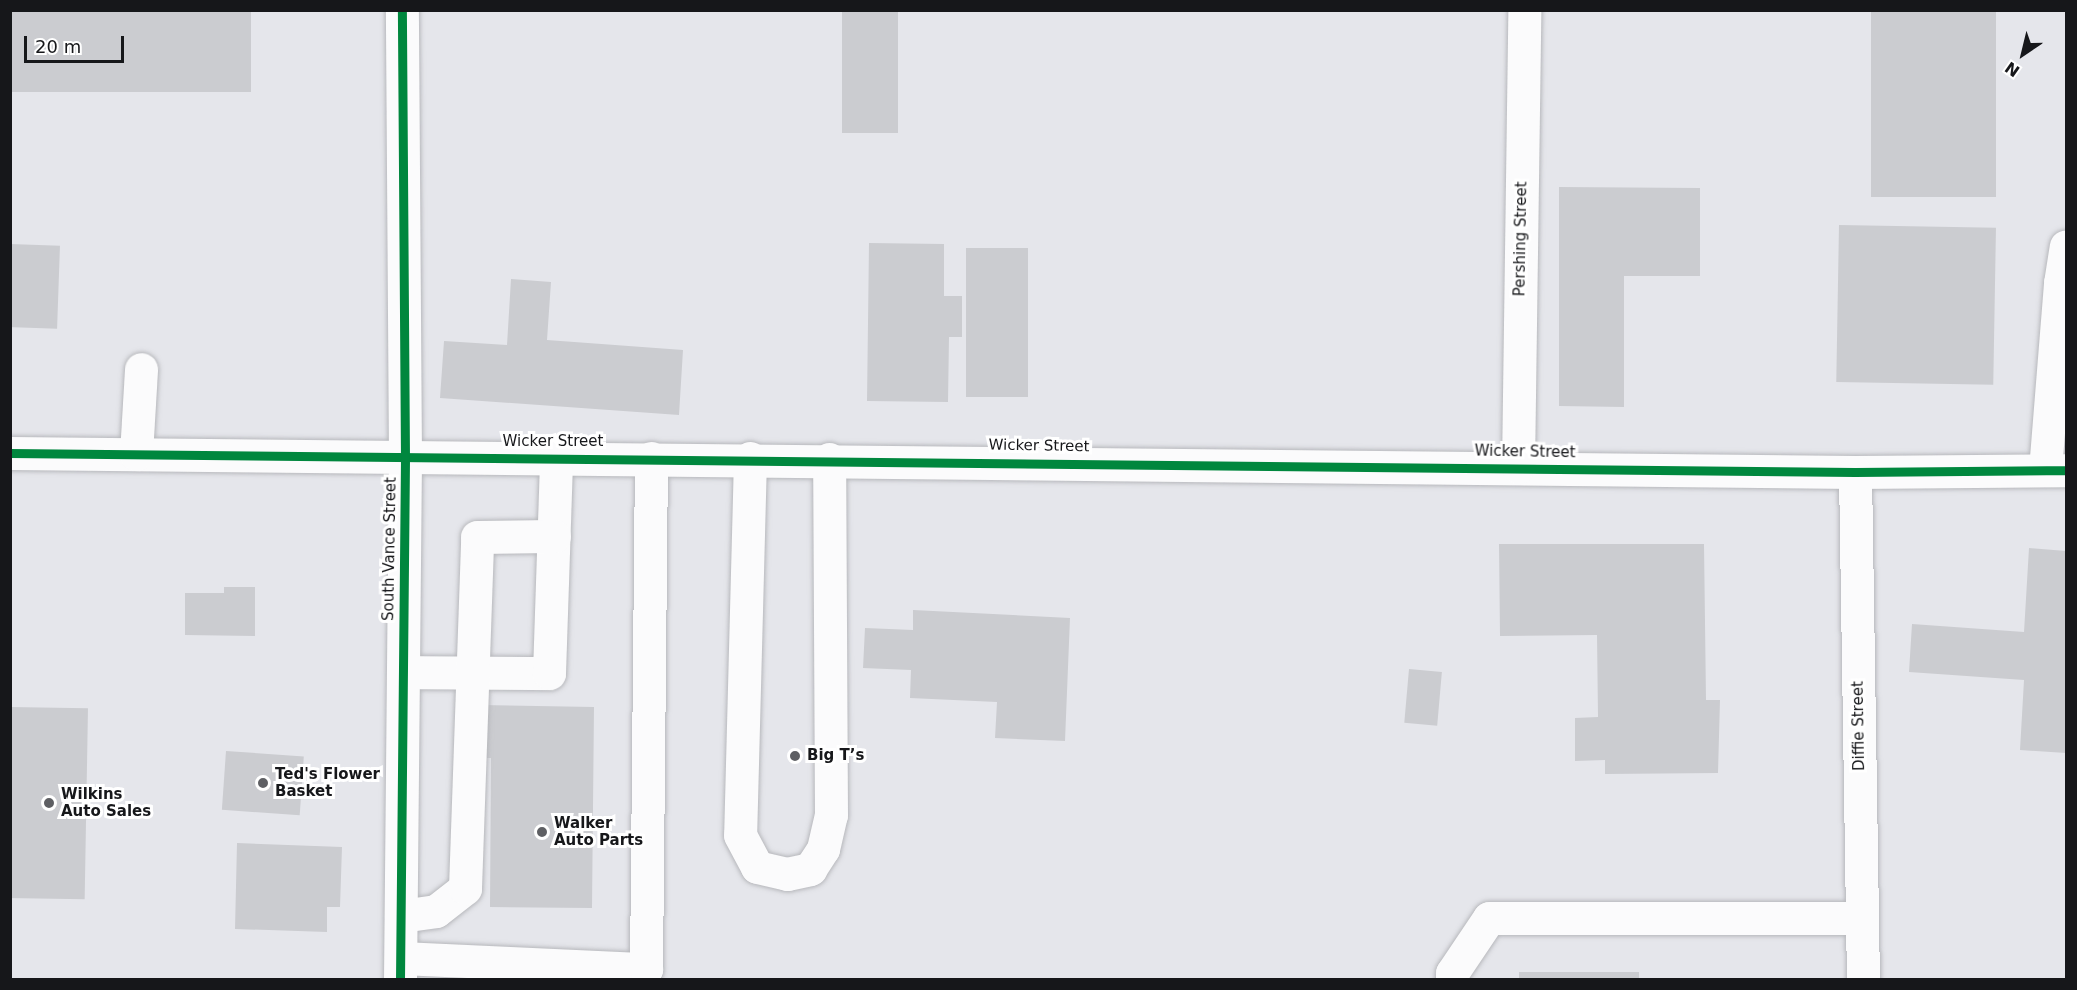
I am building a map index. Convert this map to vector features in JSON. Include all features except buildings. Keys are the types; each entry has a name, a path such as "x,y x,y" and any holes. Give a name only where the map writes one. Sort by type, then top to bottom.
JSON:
{"street":[{"name":"South Vance Street","path":"400,969 405,457 402,10"},
{"name":"Pershing Street","path":"1518,467 1524,10"},
{"path":"2056,470 2060,351 2067,246"},
{"path":"136,454 141,369"},
{"name":"Wicker Street","path":"10,453 750,458 1855,472 2056,470"},
{"path":"404,672 549,673 556,457"},
{"path":"400,969 642,974 651,458"},
{"path":"750,458 749,589 740,835 757,867 786,874 810,869 823,849 831,815 830,459"},
{"name":"Diffie Street","path":"1855,472 1863,980"},
{"path":"401,916 436,911 465,888 470,673 477,537 554,536"},
{"path":"1452,980 1452,973 1489,918 1862,918"}],"cycle path":[{"path":"400,980 405,457 402,10"},
{"path":"10,453 1855,472 2066,470"}],"place":[{"name":"Big T’s","path":"795,756"},
{"name":"Ted's Flower Basket","path":"263,783"},
{"name":"Wilkins Auto Sales","path":"49,803"},
{"name":"Walker Auto Parts","path":"542,832"}]}
